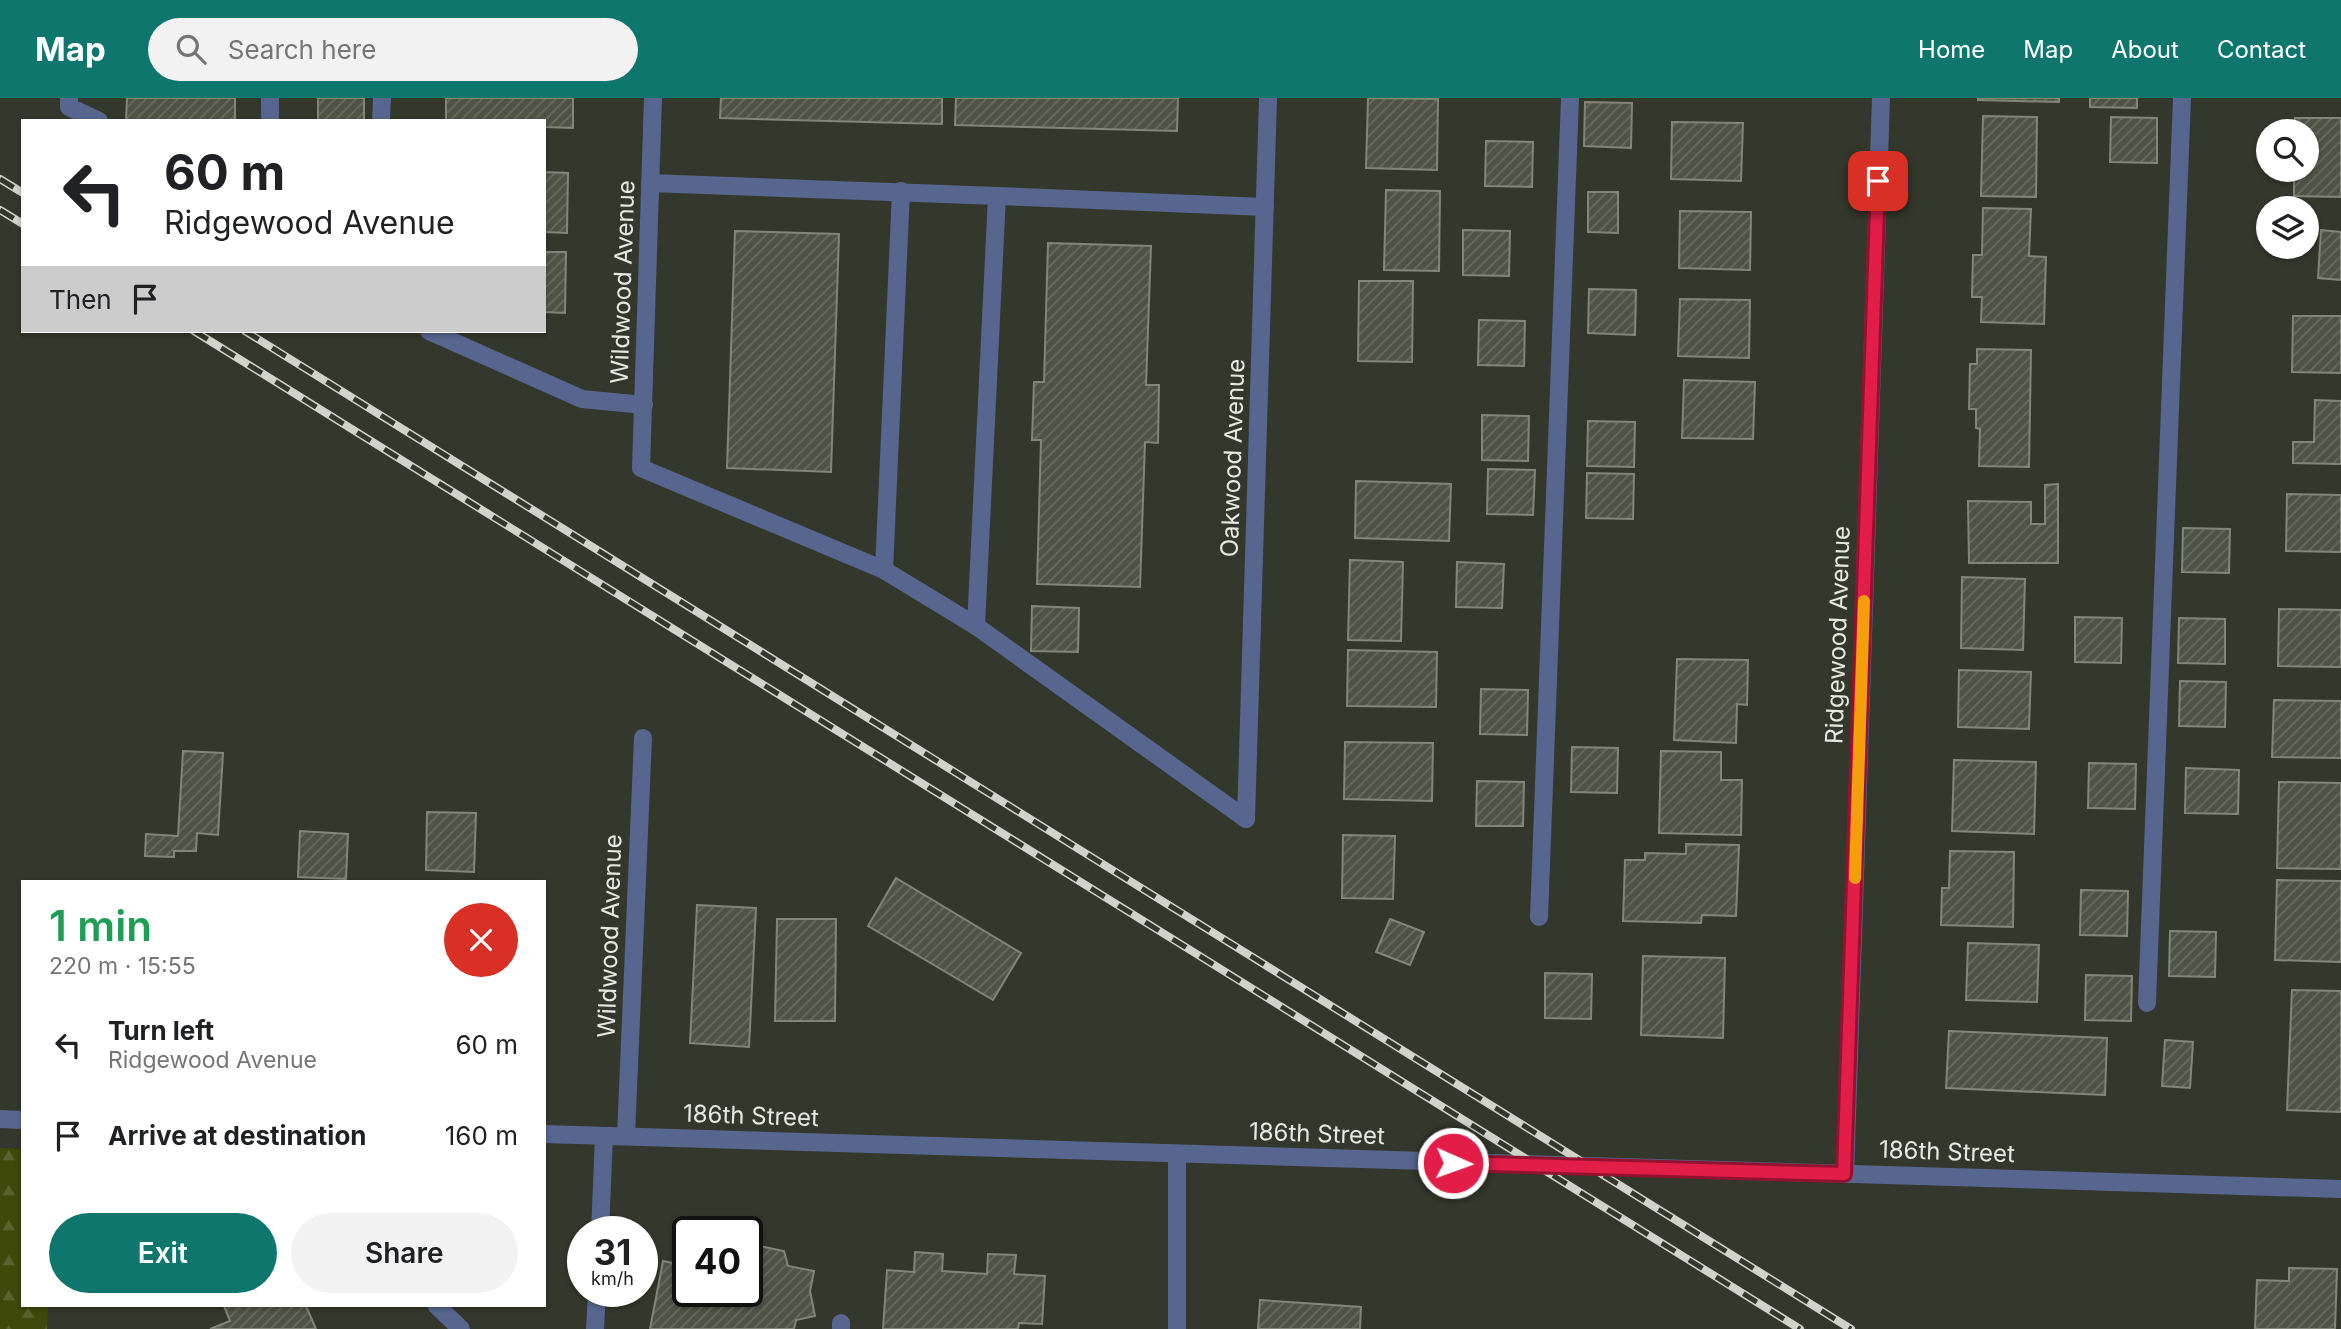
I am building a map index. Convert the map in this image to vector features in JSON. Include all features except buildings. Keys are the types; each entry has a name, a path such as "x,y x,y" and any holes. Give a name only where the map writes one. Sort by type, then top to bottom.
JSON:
{"street":[{"path":"270,98 270,119"},
{"path":"381,119 382,98"},
{"name":"Wildwood Avenue","path":"653,98 642,468 884,570"},
{"name":"Oakwood Avenue","path":"976,626 1246,820 1268,98"},
{"path":"1539,917 1570,98"},
{"name":"Ridgewood Avenue","path":"1844,1174 1881,98"},
{"path":"2147,1003 2182,98"},
{"path":"69,103 96,119"},
{"path":"650,183 901,191 1265,208"},
{"path":"901,191 884,570 976,626 997,196"},
{"path":"434,333 582,399 644,405"},
{"name":"Wildwood Avenue","path":"626,1136 643,738"},
{"path":"0,1119 21,1120"},
{"name":"186th Street","path":"546,1134 2341,1189"},
{"path":"601,1216 604,1136"},
{"path":"1177,1155 1177,1329"},
{"path":"438,1307 461,1329"},
{"path":"595,1329 596,1307"}],"green space":[{"path":"0,1148 21,1149 21,1307 48,1307 47,1329 0,1329"}],"railway":[{"path":"0,179 21,192"},
{"path":"0,210 21,223"},
{"path":"197,333 1800,1329"},
{"path":"248,333 1851,1329"}],"slow traffic":[{"path":"1855,878 1864,601"}],"route":[{"path":"1453,1163 1844,1174 1878,181"}]}
